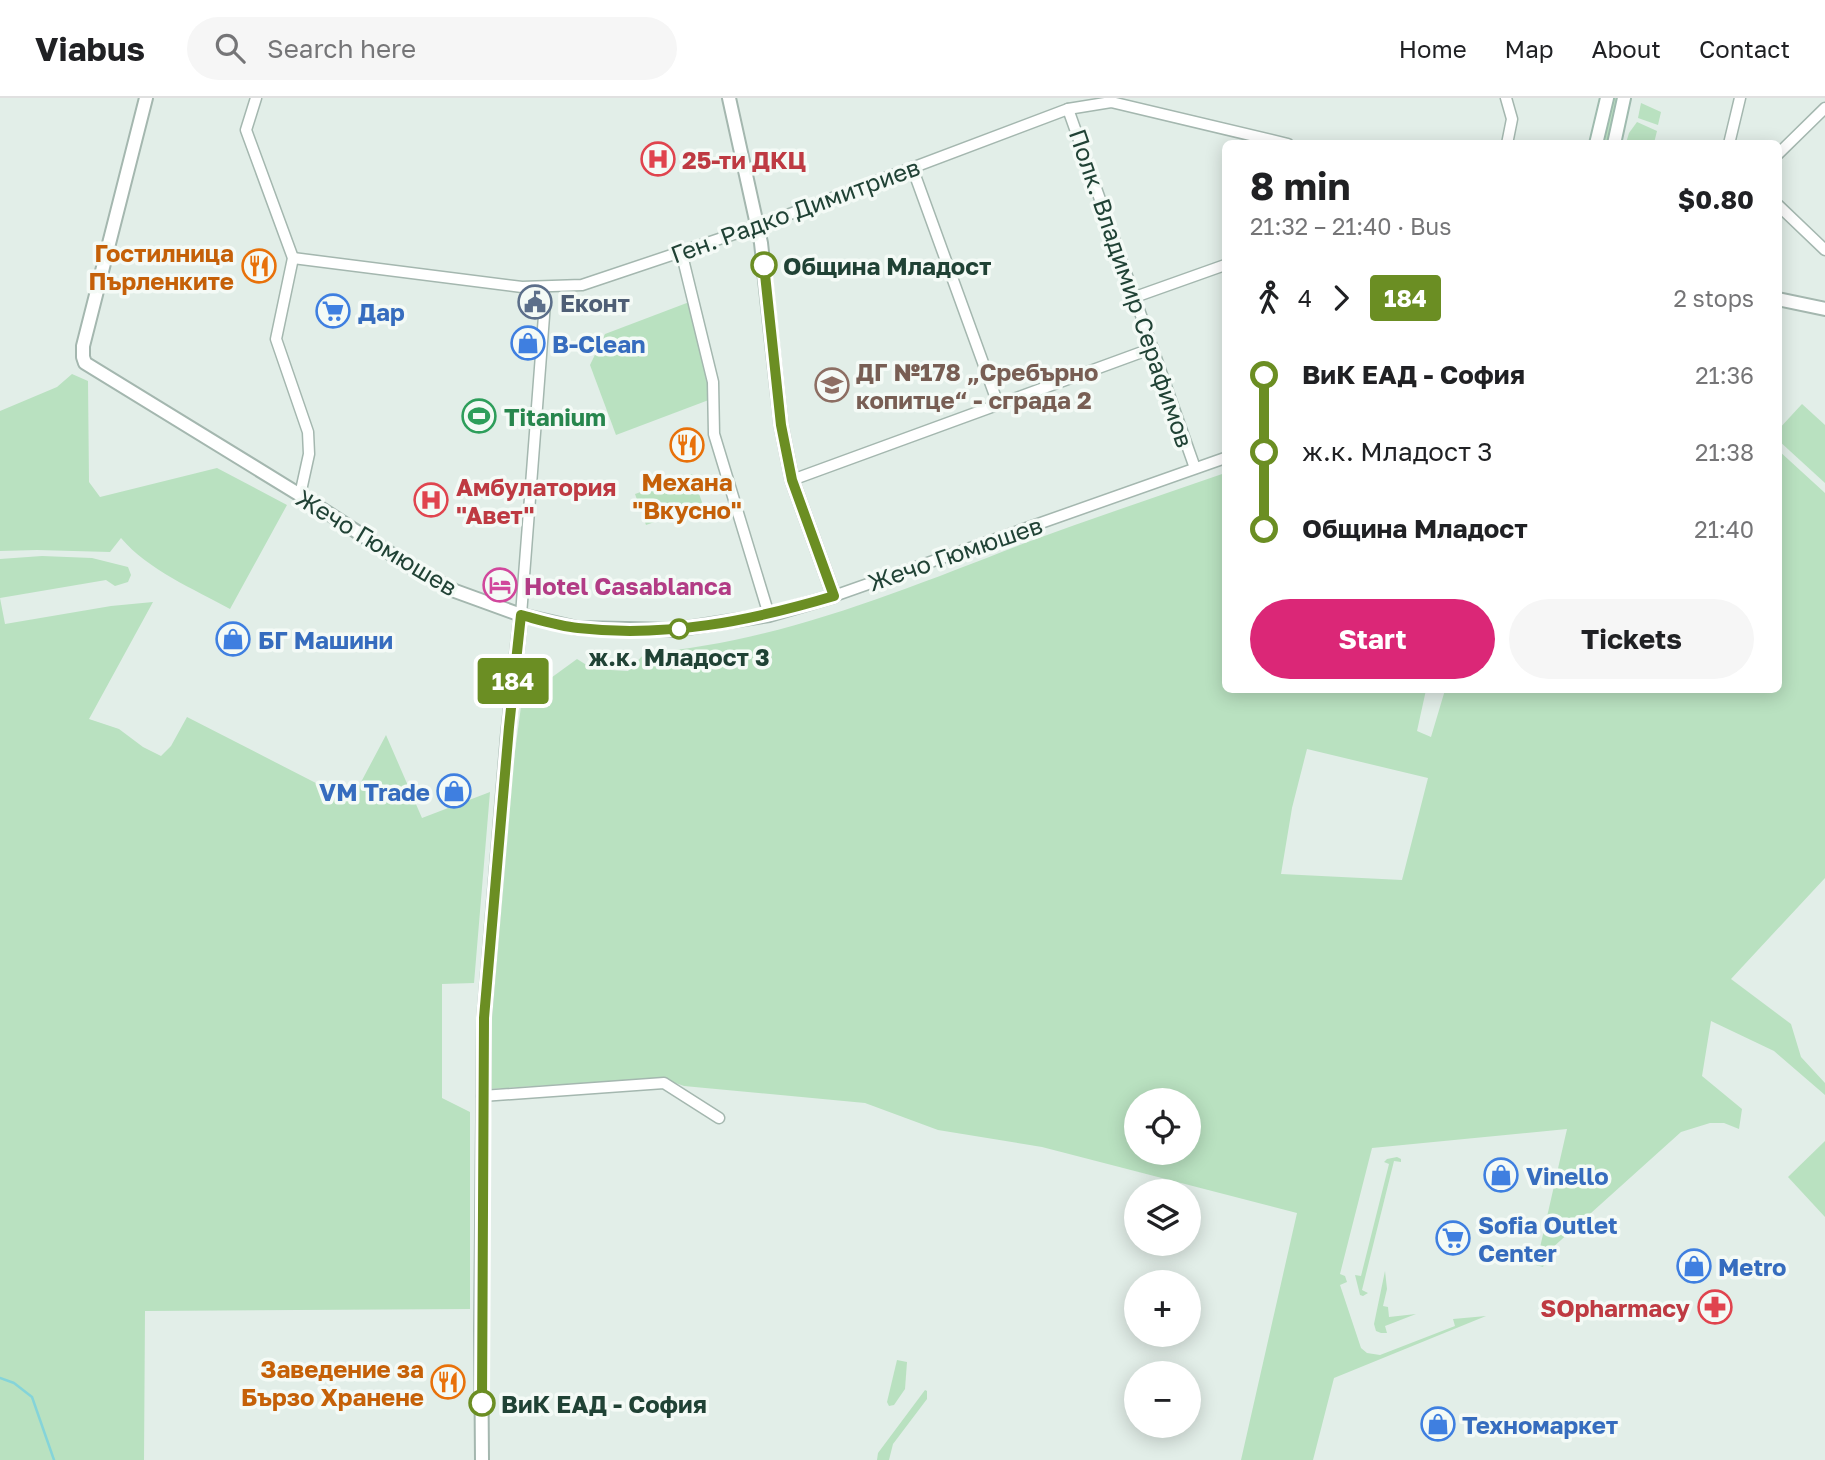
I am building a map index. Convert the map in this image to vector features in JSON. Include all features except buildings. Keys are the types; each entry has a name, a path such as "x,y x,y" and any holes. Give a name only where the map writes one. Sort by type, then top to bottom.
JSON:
{"street":[{"name":"Жечо Гюмюшев","path":"146,98 83,346 83,357 89,367 300,495 416,570 455,591 521,615 577,628 626,630 674,630 769,615 834,596 1222,459"},
{"path":"256,98 246,130 293,258 276,339 308,432 309,454 300,495"},
{"path":"729,98 758,226 781,425 792,480 834,596"},
{"path":"1506,98 1512,118 1508,140"},
{"path":"1597,140 1606,98"},
{"path":"1615,140 1624,98"},
{"path":"1730,140 1740,98"},
{"name":"Ген. Радко Димитриев","path":"293,258 522,287 582,285 758,226 1068,108 1110,100 1271,140"},
{"name":"Полк. Владимир Серафимов","path":"1068,108 1195,468"},
{"path":"1782,150 1825,108"},
{"path":"912,167 998,404"},
{"path":"1782,209 1825,250"},
{"path":"681,251 713,382 714,434 769,615"},
{"path":"1135,298 1222,266"},
{"path":"482,1460 482,1096 485,1004 521,615 545,303 539,287"},
{"path":"1782,300 1825,309"},
{"path":"792,480 1153,348"},
{"path":"482,1096 664,1083 719,1118"}],"green space":[{"path":"1613,98 1619,98 1609,140 1604,140"},
{"path":"1641,103 1661,112 1658,125 1638,118"},
{"path":"1637,122 1657,131 1655,140 1627,140"},
{"path":"692,301 714,398 616,435 590,365 605,334"},
{"path":"72,374 88,381 89,482 100,497 217,468 287,505 230,609 144,560 121,538 110,552 0,551 0,411 57,387"},
{"path":"1802,404 1825,425 1825,483 1782,444 1782,426"},
{"path":"1782,454 1825,493 1825,878 1731,979 1791,1024 1801,1057 1825,1083 1825,1095 1774,1051 1711,1021 1702,1076 1742,1109 1739,1129 1724,1123 1710,1123 1681,1132 1551,1249 1543,1267 1536,1265 1567,1129 1372,1148 1340,1274 1345,1276 1347,1282 1340,1285 1361,1348 1367,1353 1380,1355 1455,1326 1453,1319 1486,1316 1334,1378 1313,1460 1241,1460 1297,1213 1201,1188 1201,1179 1166,1179 1042,1147 938,1130 865,1103 684,1086 661,1078 489,1089 489,1026 512,774 522,699 577,659 593,669 628,671 645,653 743,638 791,626 886,596 1025,543 1222,474 1222,693 1425,693 1417,731 1431,737 1444,693 1782,693","holes":["1307,749 1428,778 1402,880 1281,874 1292,808"]},
{"path":"692,474 703,505 646,525 635,494"},
{"path":"42,556 92,558 128,567 131,575 128,582 115,586 106,580 0,598 0,559"},
{"path":"0,598 5,624 111,606 153,602 89,719 119,729 143,747 161,756 171,746 187,717 351,801 386,735 422,818 490,792 474,983 442,984 442,1098 470,1112 470,1309 145,1311 144,1460 0,1460"},
{"path":"1825,1141 1825,1217 1788,1177"},
{"path":"1397,1157 1401,1162 1394,1161 1362,1290 1368,1293 1363,1296 1360,1295 1355,1275 1361,1276 1389,1164 1384,1162"},
{"path":"1385,1271 1387,1289 1383,1306 1388,1307 1389,1317 1416,1314 1385,1326 1387,1333 1381,1333 1376,1331 1374,1324"},
{"path":"897,1360 907,1362 905,1389 894,1405 889,1406 887,1402"},
{"path":"925,1390 927,1399 893,1444 889,1460 877,1460 878,1453"}],"waterway":[{"path":"0,1378 14,1383 32,1397 54,1460"}],"bus line":[{"name":"184","path":"482,1403 484,1018 521,615 577,628 674,630 769,615 834,596 792,480 781,425 764,265"}],"place":[{"name":"25-ти ДКЦ","path":"658,159"},
{"name":"Община Младост","path":"764,265"},
{"name":"Гостилница Пърленките","path":"259,266"},
{"name":"Еконт","path":"535,302"},
{"name":"Дар","path":"333,311"},
{"name":"B-Clean","path":"528,343"},
{"name":"ДГ №178 „Сребърно копитце“ - сграда 2","path":"832,385"},
{"name":"Titanium","path":"479,416"},
{"name":"Механа \"Вкусно\"","path":"687,445"},
{"name":"Амбулатория \"Авет\"","path":"431,500"},
{"name":"Hotel Casablanca","path":"500,585"},
{"name":"ж.к. Младост 3","path":"679,629"},
{"name":"БГ Машини","path":"233,639"},
{"name":"VM Trade","path":"454,791"},
{"name":"Vinello","path":"1501,1175"},
{"name":"Sofia Outlet Center","path":"1453,1238"},
{"name":"Metro","path":"1694,1266"},
{"name":"SOpharmacy","path":"1715,1307"},
{"name":"Заведение за Бързо Хранене","path":"448,1382"},
{"name":"ВиК ЕАД - София","path":"482,1403"},
{"name":"Техномаркет","path":"1438,1424"}]}
